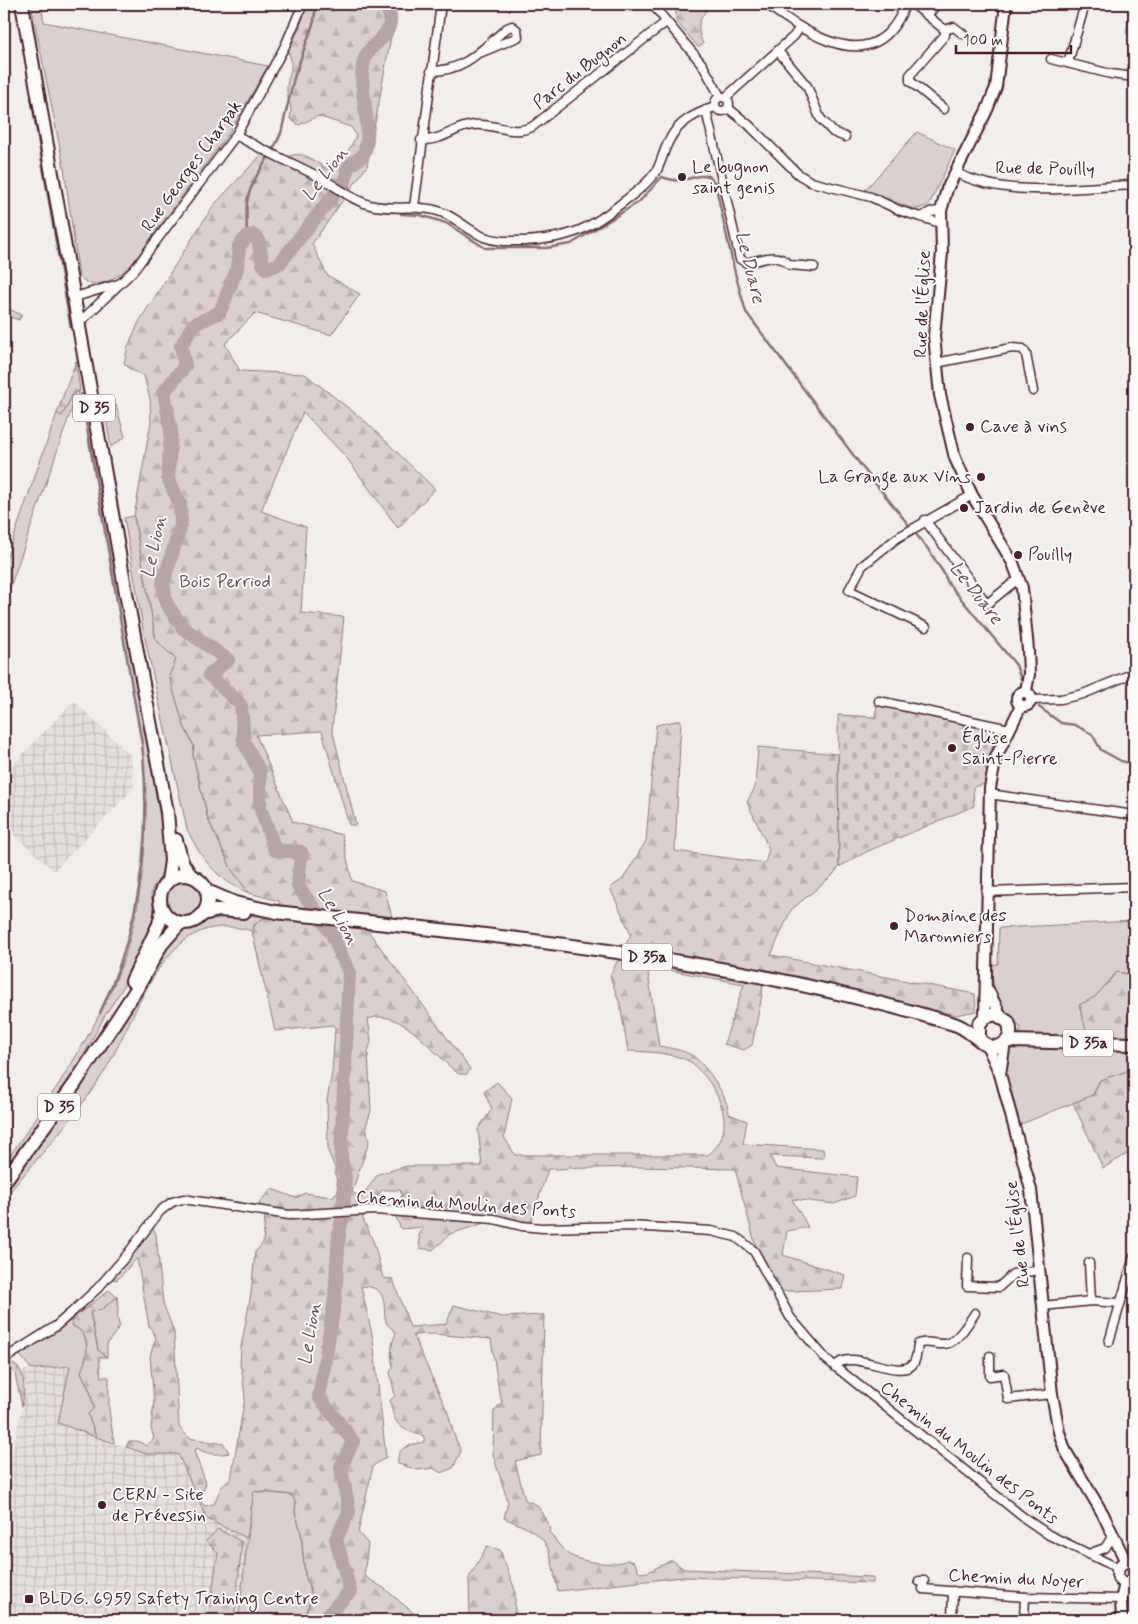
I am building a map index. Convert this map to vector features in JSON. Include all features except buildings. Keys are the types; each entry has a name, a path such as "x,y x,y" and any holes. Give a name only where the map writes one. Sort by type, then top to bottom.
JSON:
{"main road":[{"name":"D 35","path":"22,4 168,812 182,862 191,876"},
{"name":"D 35","path":"168,812 171,861 168,880"},
{"path":"177,876 191,876 201,882 207,891 208,901 203,914 190,923 180,923 169,919 162,910 160,896 162,888 168,880 177,876"},
{"name":"D 35a","path":"207,891 235,903 276,912 566,944 695,965 836,993 957,1024 983,1042"},
{"name":"D 35","path":"109,1028 159,924 162,910"},
{"name":"D 35a","path":"203,914 219,910 256,913 276,912"},
{"name":"D 35","path":"4,1182 74,1085 109,1028 136,990 161,945 180,923"},
{"path":"996,1014 1001,1016 1008,1036 997,1047 983,1042 982,1021 996,1014"},
{"name":"D 35a","path":"957,1024 982,1021"},
{"name":"D 35a","path":"1008,1036 1043,1040 1134,1044"}],"street":[{"name":"Rue Georges Charpak","path":"79,323 141,262 236,135 274,69 303,4"},
{"path":"414,207 441,4"},
{"path":"652,4 702,64 729,104 728,108 749,125 798,174 811,182 871,197 901,211 923,216 940,223"},
{"path":"766,4 800,26 840,44 862,48 876,43 888,34 897,22 905,4"},
{"path":"913,4 928,14 945,30"},
{"path":"928,14 937,4"},
{"path":"955,172 987,110 996,87 1006,4"},
{"path":"1068,62 1085,4"},
{"name":"Parc du Bugnon","path":"422,140 434,140 473,124 513,131 532,127 666,22"},
{"path":"715,107 715,101 723,97 778,51 800,26"},
{"path":"945,30 954,27 964,34"},
{"path":"944,109 910,81 910,75 945,35 945,30"},
{"path":"778,51 808,86 820,118 833,132 845,137"},
{"path":"431,71 446,71 482,52"},
{"path":"1051,59 1111,74 1134,77"},
{"path":"236,135 330,183 345,195 374,206 414,207 439,211 482,236 495,240 547,240 569,236 606,215 636,192 656,172 670,138 677,128 684,121 715,107"},
{"path":"715,107 721,111 728,108"},
{"path":"706,110 740,259 746,262 777,256 784,258 790,265 814,267"},
{"name":"Rue de Pouilly","path":"955,172 974,181 1002,187 1134,185"},
{"name":"Rue de l'Église","path":"955,172 947,189 941,211 942,253 935,321 936,363 940,395 949,435 960,470 972,495 1008,554 1020,581 1025,608 1028,650 1028,696 1021,692 1016,697 1017,702 1022,706 1009,729"},
{"path":"923,216 930,212 941,211"},
{"path":"75,297 120,284"},
{"path":"936,363 1012,348 1023,349 1026,354 1033,391"},
{"path":"926,627 849,590 862,566 904,532 972,495"},
{"path":"925,520 987,604 1013,583 1020,581"},
{"path":"1028,696 1061,699 1083,694 1134,673"},
{"path":"879,701 1009,729 996,757 989,794 985,969 987,987 982,1021"},
{"path":"989,794 1134,815"},
{"path":"986,892 1134,887"},
{"path":"987,987 1001,1016"},
{"name":"Rue de l'Église","path":"1000,1074 1008,1036"},
{"name":"Rue de l'Église","path":"983,1042 1000,1074 1032,1190 1052,1394 1065,1450 1114,1534 1126,1565 1118,1578 1130,1583"},
{"name":"Chemin du Moulin des Ponts","path":"4,1359 56,1326 98,1288 126,1256 160,1210 172,1202 193,1199 289,1215 375,1210 494,1218 522,1226 542,1228 677,1228 728,1234 744,1242 754,1251 799,1329 834,1367 1022,1518 1049,1535 1089,1554 1126,1565"},
{"path":"1109,1342 1134,1257"},
{"path":"968,1258 967,1286 999,1287 1013,1274 1039,1270"},
{"path":"1088,1263 1091,1301"},
{"path":"1043,1306 1091,1301 1120,1303"},
{"name":"Chemin du Moulin des Ponts","path":"834,1367 839,1361 849,1358 868,1364 904,1368 912,1366 916,1360 918,1344 924,1342 945,1344 952,1342 975,1313"},
{"path":"990,1356 990,1376 1004,1374 1008,1399 1052,1394"},
{"path":"1089,1554 1105,1548 1114,1534"},
{"name":"Chemin du Noyer","path":"919,1581 924,1581 923,1589 1025,1597 1121,1599"},
{"path":"1122,1620 1121,1599 1130,1583"},
{"path":"952,1620 953,1591"},
{"path":"1024,1620 1025,1597"}],"shaded area":[{"path":"74,701 131,756 134,788 54,871 14,835 4,804 4,774"},
{"name":"CERN - Site de Prévessin","path":"71,1366 108,1441 147,1454 178,1454 207,1519 247,1538 239,1615 255,1620 4,1620 4,1492 26,1387 21,1372 30,1368"}],"green space":[{"path":"31,4 41,4 44,22 268,66 229,133 131,265 106,282 91,284 79,276 64,168"},
{"name":"Bois Perriod","path":"307,4 392,4 395,15 367,166 312,244 327,275 360,294 331,335 255,313 225,344 240,371 305,374 366,422 435,489 398,528 346,457 303,412 261,511 306,527 301,613 344,617 332,729 356,825 349,825 322,731 256,735 293,822 342,835 352,881 385,891 392,917 362,914 369,932 470,1069 467,1074 459,1074 418,1035 394,1020 381,1017 368,1019 371,1041 368,1052 371,1111 366,1126 369,1142 352,1192 361,1198 378,1174 407,1166 482,1166 478,1129 492,1109 484,1092 497,1082 512,1098 504,1137 515,1155 708,1155 717,1146 722,1137 724,1126 724,1115 716,1093 703,1074 689,1061 667,1054 628,1051 620,1004 610,976 631,934 610,888 623,879 646,841 656,725 681,720 675,851 765,863 769,849 747,802 755,788 758,747 838,754 839,867 832,876 791,910 771,955 975,994 976,1011 956,1015 764,969 762,995 752,1045 744,1050 724,1044 744,984 647,966 659,1046 689,1054 699,1061 716,1082 725,1099 729,1114 747,1121 743,1144 823,1149 824,1158 770,1156 776,1168 857,1177 855,1196 834,1204 792,1199 808,1227 787,1231 783,1255 845,1275 842,1289 768,1292 735,1169 637,1167 548,1169 531,1222 500,1218 450,1234 433,1250 420,1248 419,1235 423,1227 401,1229 393,1210 402,1196 400,1190 382,1190 370,1207 371,1213 362,1217 374,1243 383,1278 393,1279 410,1327 446,1324 454,1305 502,1317 544,1315 541,1455 515,1461 525,1500 537,1505 551,1529 549,1532 568,1554 597,1563 614,1563 627,1560 634,1562 640,1573 648,1572 672,1560 684,1569 873,1577 873,1583 682,1577 558,1591 549,1552 540,1537 532,1531 504,1518 508,1502 493,1455 494,1411 502,1402 491,1339 433,1334 413,1335 448,1413 461,1451 453,1468 441,1473 433,1468 419,1470 398,1464 399,1453 405,1447 424,1442 424,1436 404,1429 396,1421 390,1400 395,1396 390,1372 393,1367 392,1350 396,1333 387,1324 381,1295 378,1290 371,1287 361,1286 373,1339 386,1457 373,1466 358,1532 368,1544 364,1576 385,1589 422,1620 307,1620 307,1611 312,1595 305,1575 301,1532 295,1512 296,1503 292,1495 254,1491 247,1538 207,1519 178,1454 147,1454 126,1447 129,1441 138,1441 146,1446 154,1439 151,1428 154,1402 150,1356 156,1337 149,1326 137,1258 117,1280 113,1279 112,1274 151,1225 156,1234 163,1303 174,1332 179,1427 189,1438 224,1444 229,1453 213,1454 197,1448 194,1451 206,1483 199,1500 205,1506 214,1504 221,1487 231,1479 245,1397 240,1365 241,1347 251,1294 255,1252 263,1243 265,1216 259,1208 260,1201 272,1189 296,1198 305,1193 332,1197 338,1191 335,1168 328,1151 327,1100 332,1073 335,1028 333,1025 275,1031 252,931 259,921 279,916 279,901 249,893 232,870 208,819 193,755 194,746 184,726 169,676 176,660 156,640 134,516 151,422 150,399 144,376 130,369 124,363 128,346 140,320 213,206 262,154 265,145 286,157 293,155 305,156 331,170 342,159 352,144 356,135 351,127 318,116 299,125 290,119 291,107 287,86 291,63 288,51 300,27"},
{"path":"679,4 711,4 700,22 699,32 703,44 698,47 676,21 676,9"},
{"path":"1131,4 1134,4 1134,37 1126,33"},
{"path":"917,132 955,150 929,205 918,209 911,208 865,190"},
{"path":"4,307 22,315 19,320 4,315"},
{"path":"76,361 80,390 73,394 62,416 57,413"},
{"path":"80,390 73,405 4,605 4,565 57,413 62,416 73,394"},
{"path":"81,394 84,394 165,845 165,872 153,887 151,894 155,917 121,991 105,1015 78,1066 4,1170 4,1164 79,1051 116,979 134,923 143,863 146,803 142,744"},
{"path":"116,405 125,437 111,447 104,407"},
{"path":"134,516 156,640 176,660 170,676 184,726 194,746 193,755 208,819 232,870 249,893 228,882 211,867 198,850 187,829 144,634 124,518"},
{"path":"877,705 974,722 997,729 987,767 985,784 973,787 974,806 866,852 839,867 838,715 875,717"},
{"path":"184,881 196,887 202,899 196,911 184,917 172,911 166,899 172,887"},
{"path":"217,915 267,916 254,925 252,931 232,927 213,928 195,934 178,946 167,958 146,989 112,1059 92,1091 68,1123 4,1199 4,1190 65,1110 176,935"},
{"path":"1134,921 1134,975 1117,972 1095,997 1132,1039 1134,1065 1125,1072 1100,1080 1093,1095 1019,1125 1007,1085 1005,1064 1011,1045 1017,1043 1021,1028 997,1003 990,965 998,964 999,928"},
{"path":"1117,972 1134,975 1134,1049 1132,1039 1088,1037 1079,1005 1095,997"},
{"path":"1134,1065 1134,1150 1103,1168 1073,1103 1093,1095 1100,1080 1125,1072"},
{"path":"109,1290 117,1297 102,1309 90,1312 98,1350 107,1357 99,1357 101,1377 109,1377 109,1410 114,1443 96,1437 88,1414 94,1408 90,1391 81,1372 87,1353 86,1340 83,1334 73,1326 71,1320"},
{"path":"117,1297 120,1326 107,1344 107,1357 98,1350 90,1311 102,1309"},
{"path":"71,1320 73,1326 83,1334 86,1340 87,1353 81,1372 90,1391 94,1408 88,1414 96,1437 58,1423 70,1366 30,1368 19,1353"},
{"path":"4,1362 12,1363 21,1371 24,1385 22,1406 15,1374 11,1369 4,1373"},
{"path":"253,1491 292,1495 296,1503 295,1512 301,1532 305,1575 312,1595 307,1611 307,1620 255,1620 239,1615"},
{"path":"218,1529 242,1542 234,1620 208,1620 218,1553 206,1541"},
{"path":"487,1546 500,1550 515,1590 515,1620 470,1620 469,1578"}],"waterway":[{"path":"247,237 246,212 248,197 255,180 281,133 294,78 314,21 316,4"},
{"name":"Le Lion","path":"329,1620 326,1617 350,1591 336,1539 349,1512 341,1467 353,1441 319,1397 335,1299 339,1232 343,1216 345,1177 341,1158 349,973 332,934 298,886 301,852 275,850 260,807 260,772 244,742 241,705 209,675 228,660 183,628 166,603 163,583 181,525 180,504 168,478 171,431 164,392 185,366 181,346 193,325 220,312 237,269 239,246 247,237 252,235 258,239 263,264 267,269 280,263 345,180 349,166 360,158 365,151 367,125 362,79 363,68 368,52 385,35 390,24 387,9 375,4"},
{"path":"31,97 71,329"},
{"name":"Le Duare","path":"401,214 420,215 446,223 485,248 546,248 571,244 639,202 662,177 682,180 709,176 715,183 735,273 746,312 863,468 928,549 948,583 1016,665 1021,679"},
{"name":"Le Lion","path":"345,180 349,187"},
{"path":"81,394 142,744 145,779 144,848 134,915 114,981 100,1013"},
{"name":"Le Duare","path":"1039,707 1061,723 1075,725 1092,734 1101,750 1121,761 1134,764"}],"place":[{"name":"Le bugnon saint genis","path":"682,177"},
{"name":"Cave à vins","path":"970,427"},
{"name":"La Grange aux Vins","path":"981,477"},
{"name":"Jardin de Genève","path":"964,508"},
{"name":"Pouilly","path":"1018,555"},
{"name":"Église Saint-Pierre","path":"952,748"},
{"name":"Domaine des Maronniers","path":"894,926"},
{"name":"CERN - Site de Prévessin","path":"102,1505"},
{"name":"BLDG. 6959 Safety Training Centre","path":"29,1599"}]}
